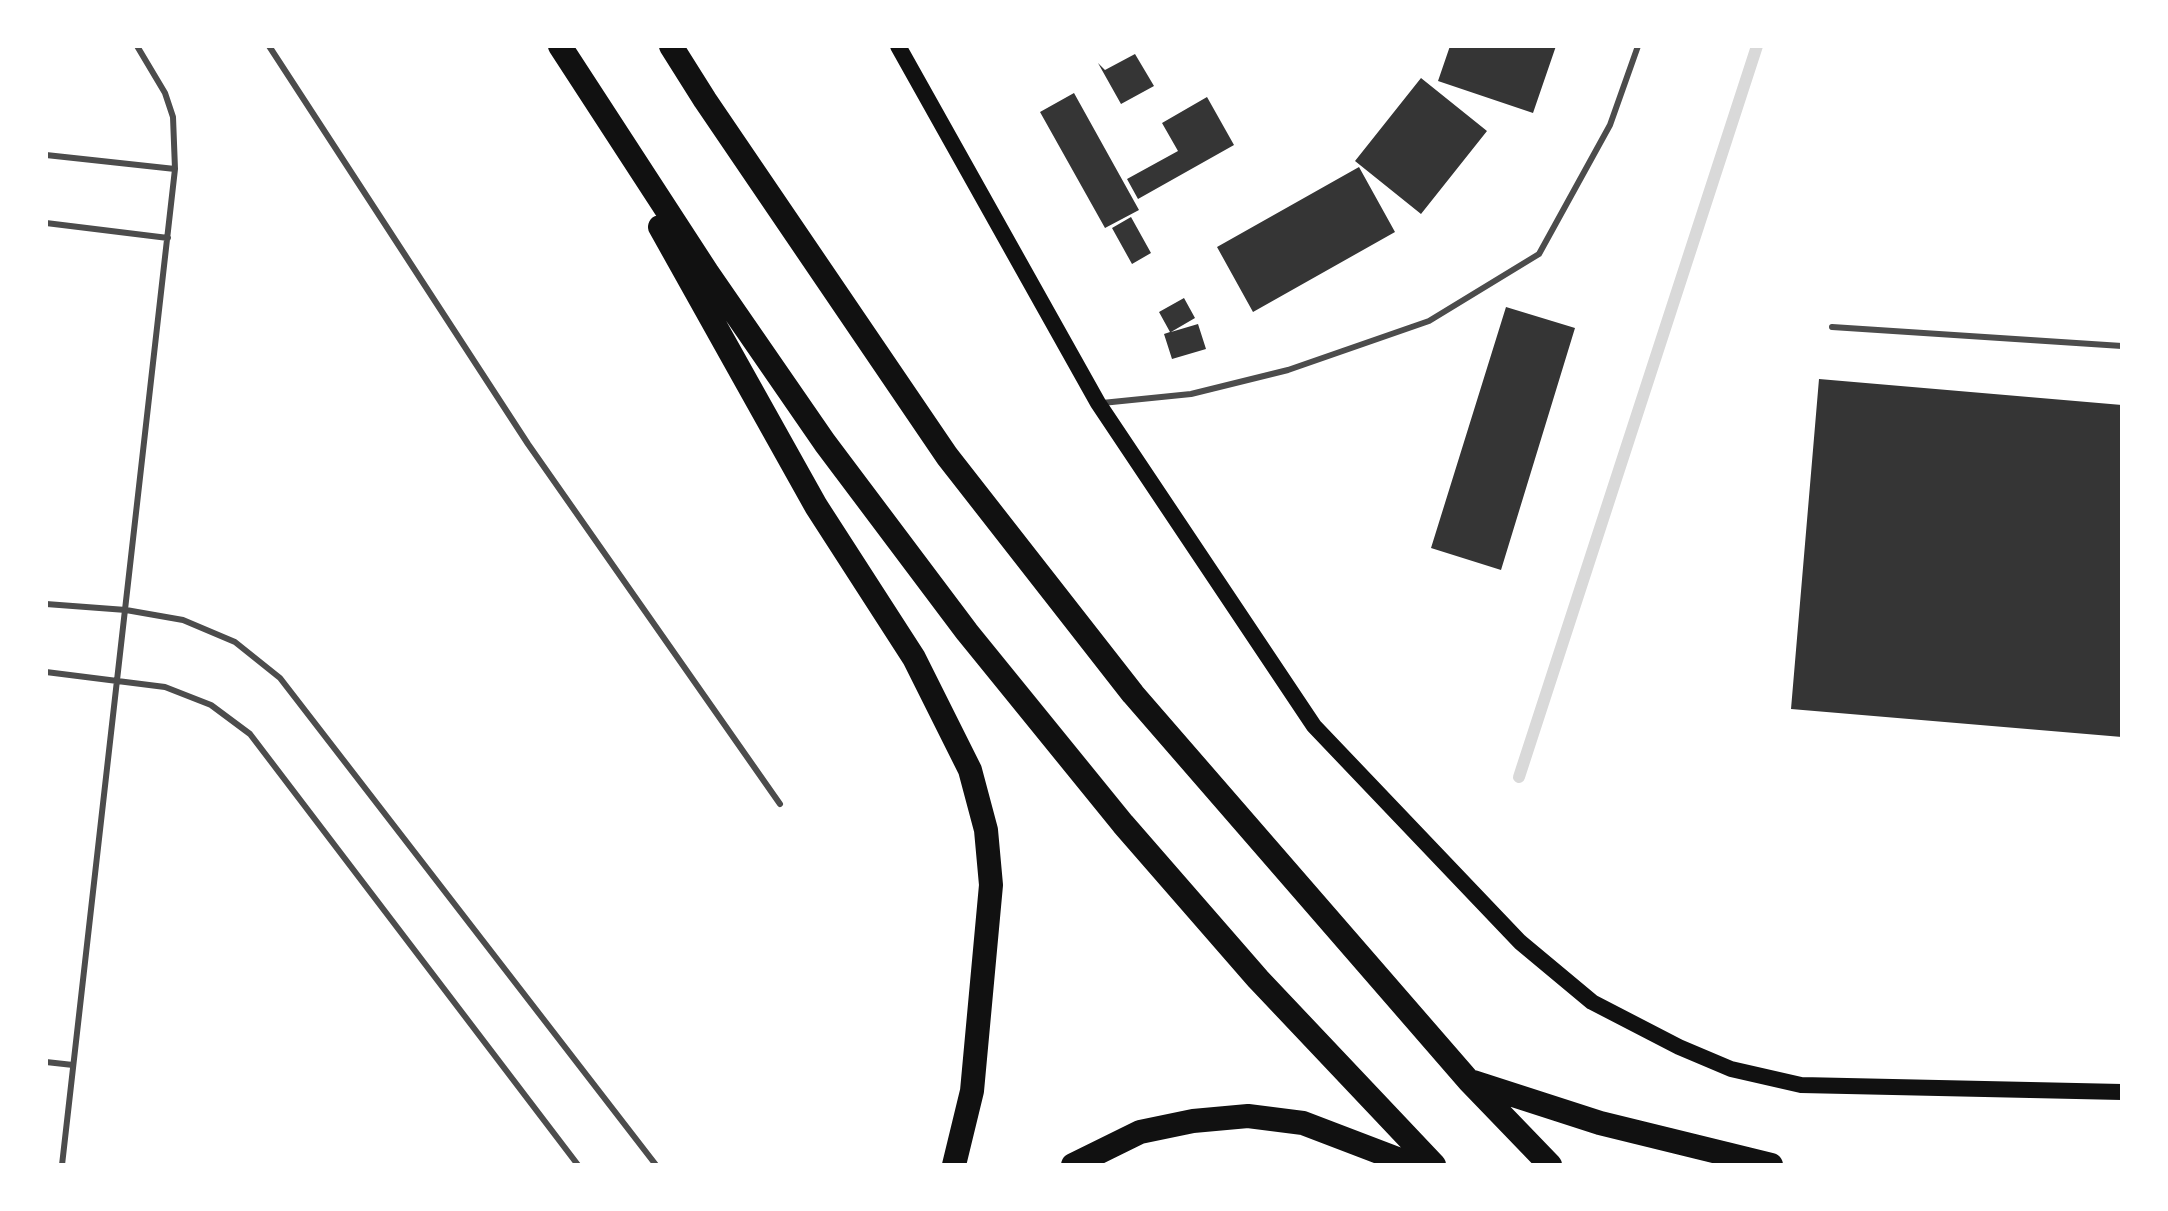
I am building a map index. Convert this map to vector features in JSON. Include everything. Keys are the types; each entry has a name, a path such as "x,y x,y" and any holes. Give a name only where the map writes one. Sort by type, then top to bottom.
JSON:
{"highway":[{"path":"560,46 791,464 914,658 970,770 986,830 991,885 972,1091 954,1165"},
{"path":"560,46 707,272 807,417 967,632 1123,824 1248,967 1434,1165"},
{"path":"671,46 947,456 1133,694 1469,1081 1550,1165"},
{"path":"1469,1081 1600,1123 1771,1165"},
{"path":"1073,1165 1140,1132 1193,1121 1248,1116 1303,1123 1413,1165"}],"main road":[{"path":"898,46 1098,403 1314,726 1520,942 1592,1002 1679,1047 1731,1069 1801,1085 2122,1092"}],"lane":[{"path":"62,1165 175,169 173,117 165,93 137,46"},
{"path":"269,46 528,444 780,804"},
{"path":"1098,403 1191,394 1288,370 1429,321 1539,254 1610,125 1638,46"},
{"path":"46,155 175,169"},
{"path":"46,223 168,238"},
{"path":"1832,327 2122,346"},
{"path":"46,604 126,610 183,620 210,629 259,658 280,678 656,1165"},
{"path":"46,672 117,679 189,694 231,718 250,734 578,1165"},
{"path":"46,1062 73,1065"}],"building":[{"path":"1450,46 1556,46 1533,113 1438,81"},
{"path":"1135,54 1154,86 1121,104 1098,63 1105,70"},
{"path":"1421,78 1487,131 1421,214 1355,161"},
{"path":"1074,93 1139,210 1105,228 1040,112"},
{"path":"1207,97 1234,145 1138,199 1127,179 1178,151 1162,123"},
{"path":"1359,167 1395,232 1253,312 1217,247"},
{"path":"1131,217 1151,253 1132,264 1112,228"},
{"path":"1184,298 1195,318 1171,332 1198,324 1206,349 1172,359 1164,334 1170,332 1159,312"},
{"path":"1506,307 1575,328 1501,570 1431,548"},
{"path":"1819,379 2122,405 2122,737 1791,709"}],"waterway":[{"path":"1519,777 1757,46"}]}
